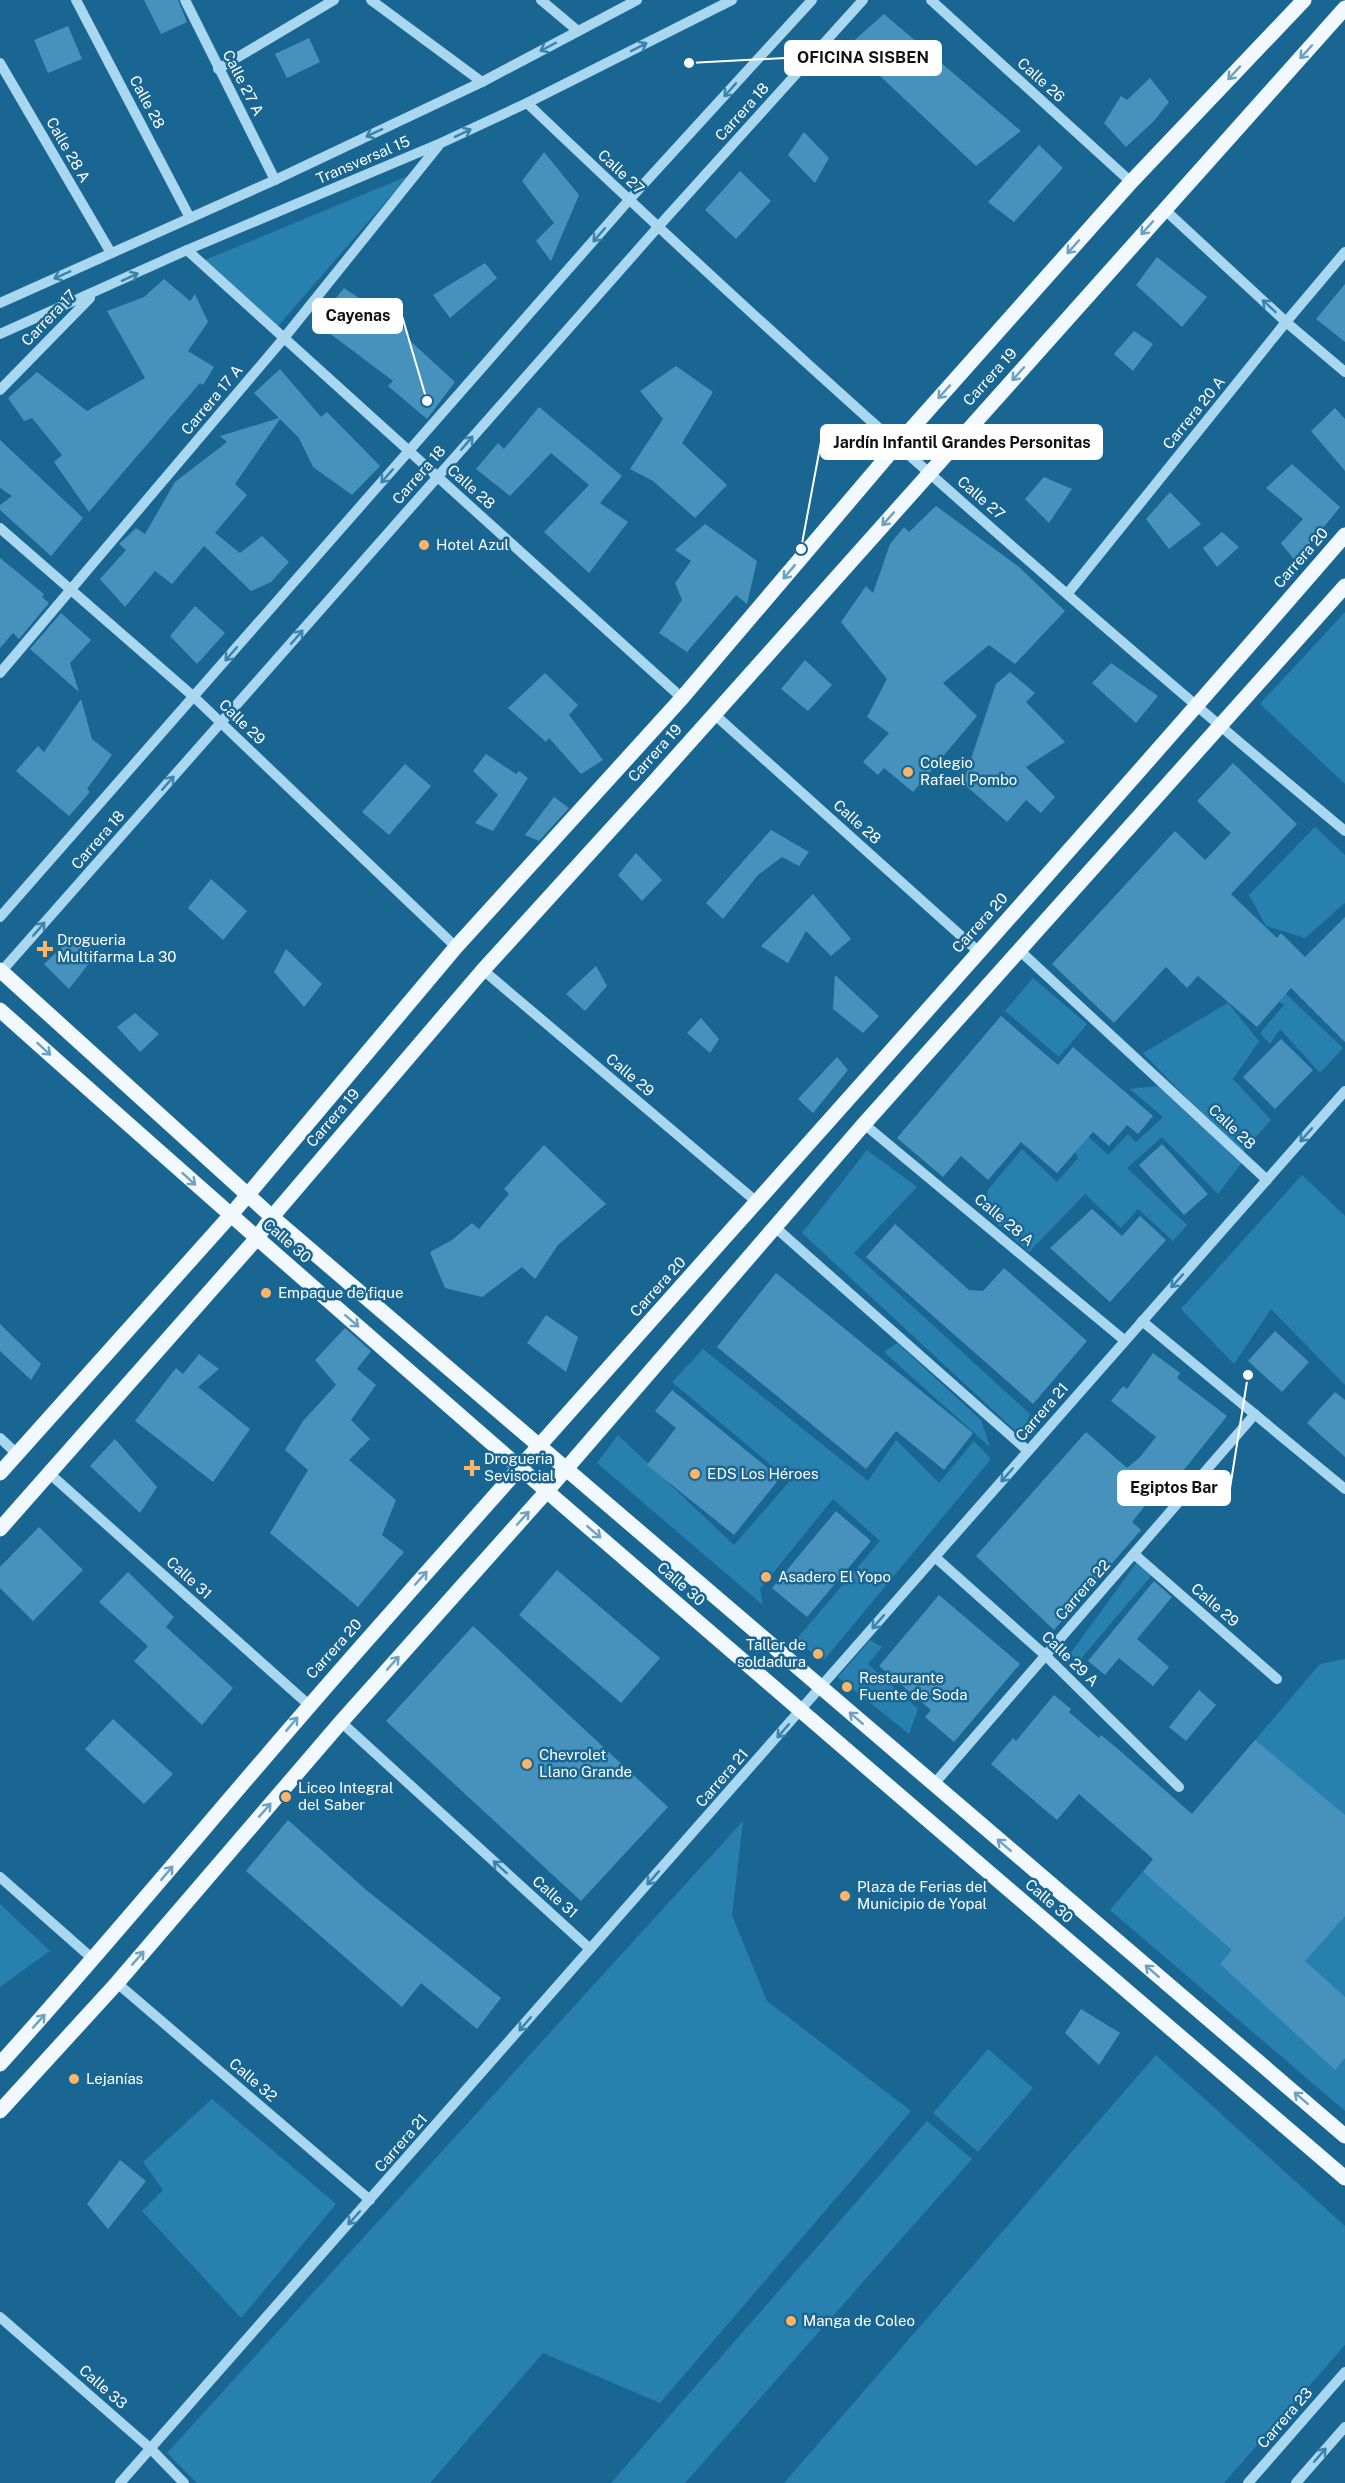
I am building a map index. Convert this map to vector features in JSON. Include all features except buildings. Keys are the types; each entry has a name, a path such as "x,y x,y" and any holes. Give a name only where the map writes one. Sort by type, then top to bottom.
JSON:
{"main road":[{"name":"Carrera 19","path":"0,1473 248,1196 456,947 682,698 897,445 1131,182 1304,0"},
{"name":"Carrera 19","path":"0,1529 256,1238 483,970 1345,8"},
{"name":"Carrera 20","path":"0,2064 93,1960 309,1705 538,1446 758,1203 1345,535"},
{"path":"0,2111 117,1983 340,1722 547,1491 864,1124 1345,586"},
{"name":"Calle 30","path":"0,971 272,1217 1345,2136"},
{"name":"Calle 30","path":"0,1010 230,1216 519,1468 800,1712 1345,2178"}],"street":[{"name":"Calle 28","path":"76,0 190,218"},
{"name":"Calle 27 A","path":"185,0 275,180"},
{"path":"219,69 333,0"},
{"path":"371,0 482,82"},
{"path":"541,0 578,31"},
{"name":"Transversal 15","path":"0,303 275,180 482,82 637,0"},
{"name":"Transversal 15","path":"0,334 188,250 441,143 527,103 732,0"},
{"name":"Carrera 18","path":"0,917 629,200 812,0"},
{"name":"Carrera 18","path":"0,971 658,226 863,0"},
{"name":"Calle 26","path":"931,0 1131,182"},
{"name":"Calle 28 A","path":"1,67 111,253"},
{"name":"Calle 27","path":"527,103 629,200 897,445 1219,725 1345,831"},
{"name":"Carrera 17 A","path":"0,673 284,338 441,143"},
{"path":"1164,209 1286,322 1345,372"},
{"name":"Calle 28","path":"188,250 682,698"},
{"name":"Carrera 20 A","path":"1068,593 1345,252"},
{"name":"Carrera 17","path":"0,390 95,293"},
{"name":"Calle 29","path":"0,528 194,697 456,947"},
{"name":"Calle 28","path":"714,714 979,952"},
{"name":"Calle 28","path":"1018,950 1267,1180"},
{"name":"Calle 29","path":"483,970 758,1203"},
{"name":"Carrera 21","path":"120,2483 1345,1091"},
{"name":"Calle 28 A","path":"864,1124 1124,1340"},
{"path":"776,1228 1028,1451"},
{"path":"1142,1321 1345,1489"},
{"name":"Carrera 22","path":"934,1784 1255,1414"},
{"path":"0,1438 17,1454"},
{"name":"Calle 31","path":"50,1474 309,1705"},
{"name":"Calle 29","path":"1134,1554 1277,1679"},
{"name":"Calle 29 A","path":"935,1557 1046,1656 1179,1786"},
{"name":"Calle 31","path":"340,1722 590,1949"},
{"path":"0,1877 93,1960"},
{"name":"Calle 32","path":"117,1983 370,2200"},
{"name":"Calle 33","path":"0,2317 151,2449 184,2483"},
{"name":"Carrera 23","path":"1248,2483 1345,2372"},
{"path":"1296,2483 1345,2427"}],"shaded area":[{"path":"408,176 278,326 205,260"},
{"path":"1345,612 1345,784 1260,704"},
{"path":"1315,827 1345,855 1345,903 1305,938 1266,926 1249,895"},
{"path":"1250,960 1343,1048 1320,1073 1280,1029 1270,1044 1260,1033 1284,1005 1232,968"},
{"path":"1033,978 1087,1024 1059,1057 1005,1011"},
{"path":"1228,1003 1259,1041 1233,1079 1271,1120 1241,1154 1143,1053"},
{"path":"1159,1086 1243,1161 1218,1194 1162,1137 1127,1168 1187,1225 1173,1241 1138,1209 1121,1228 1085,1194 1029,1252 984,1212 988,1190 1022,1149 1057,1182 1078,1158 1076,1153 1046,1128 1060,1110 1108,1155 1128,1134 1136,1142 1163,1117 1130,1089"},
{"path":"867,1150 917,1187 854,1253 1030,1414 1021,1436 802,1233"},
{"path":"1302,1175 1345,1216 1345,1385 1271,1309 1234,1364 1181,1309"},
{"path":"897,1343 981,1420 990,1447 884,1352"},
{"path":"703,1349 868,1481 896,1440 939,1483 974,1441 991,1459 824,1660 795,1641 880,1541 833,1499 760,1589 763,1605 597,1463 618,1435 734,1545 790,1481 672,1382"},
{"path":"1137,1562 1151,1576 1079,1661 1070,1654"},
{"path":"870,1640 882,1647 868,1664 918,1709 909,1734 838,1677"},
{"path":"1345,1659 1345,2111 1110,1910 1320,1664"},
{"path":"743,1821 732,1915 767,2001 911,2111 660,2403 543,2353 430,2483 197,2483 167,2453"},
{"path":"0,1904 50,1951 0,1987"},
{"path":"988,2049 1033,2088 978,2152 933,2113"},
{"path":"1156,2055 1345,2226 1345,2345 1224,2483 784,2483"},
{"path":"212,2099 336,2204 241,2318 142,2211 163,2190 143,2162"},
{"name":"Manga de Coleo","path":"927,2121 972,2159 685,2483 611,2483"}],"place":[{"name":"OFICINA SISBEN","path":"689,63"},
{"name":"Cayenas","path":"427,401"},
{"name":"Hotel Azul","path":"424,545"},
{"name":"Jardín Infantil Grandes Personitas","path":"801,549"},
{"name":"Colegio Rafael Pombo","path":"908,772"},
{"name":"Drogueria Multifarma La 30","path":"45,949"},
{"name":"Empaque de fique","path":"266,1293"},
{"name":"Egiptos Bar","path":"1248,1375"},
{"name":"Drogueria Sevisocial","path":"472,1468"},
{"name":"EDS Los Héroes","path":"695,1474"},
{"name":"Asadero El Yopo","path":"766,1577"},
{"name":"Taller de soldadura","path":"818,1654"},
{"name":"Restaurante Fuente de Soda","path":"847,1687"},
{"name":"Chevrolet Llano Grande","path":"527,1764"},
{"name":"Liceo Integral del Saber","path":"286,1797"},
{"name":"Plaza de Ferias del Municipio de Yopal","path":"845,1896"},
{"name":"Lejanías","path":"74,2079"},
{"name":"Manga de Coleo","path":"791,2321"}]}
